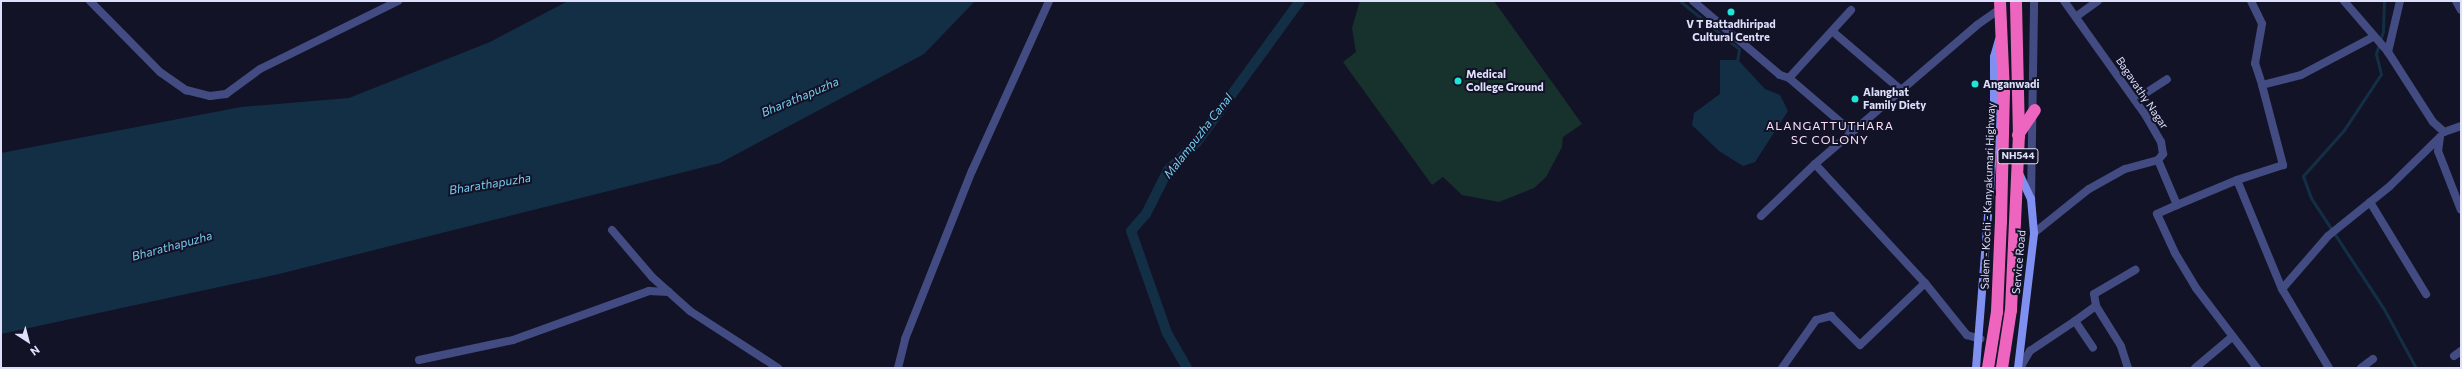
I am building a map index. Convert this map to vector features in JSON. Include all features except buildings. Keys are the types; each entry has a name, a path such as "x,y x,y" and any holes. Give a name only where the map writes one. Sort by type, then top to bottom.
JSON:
{"highway":[{"name":"NH544","path":"2002,368 2011,310 2017,168 2016,1"},
{"name":"Salem - Kochi - Kanyakumari Highway","path":"1988,368 1997,312 2004,93 2000,5"},
{"path":"2018,135 2035,110"}],"street":[{"path":"90,1 160,72 186,90 210,96 226,94 260,69 398,1"},
{"path":"898,368 905,339 972,171 1049,1"},
{"path":"1693,1 1780,75 1790,78 1852,132"},
{"name":"Service Road","path":"2019,368 2034,233 2031,199 2035,110 2034,1"},
{"name":"Bagavathy Nagar","path":"2064,1 2077,16 2135,100 2161,142 2163,154 2158,160"},
{"path":"2077,16 2098,1"},
{"path":"2251,1 2262,24 2255,63 2283,165 2237,180 2157,214 2196,288 2257,368"},
{"path":"2344,1 2388,52 2433,122 2444,132"},
{"path":"2388,52 2400,1"},
{"path":"2456,1 2461,10"},
{"path":"1761,216 1815,164 2000,5"},
{"path":"1790,78 1851,10"},
{"path":"1832,30 1901,90"},
{"path":"1976,368 1980,340 1994,138 1994,57 2001,32"},
{"path":"2262,85 2301,75 2377,41"},
{"path":"2135,100 2167,79"},
{"path":"2282,289 2328,236 2370,202 2444,132 2461,126"},
{"path":"2438,139 2438,151 2461,210"},
{"path":"2034,233 2089,189 2125,169 2158,160 2177,205"},
{"path":"1815,164 1925,283 1967,335 1980,340"},
{"path":"2017,168 2031,199"},
{"path":"2237,180 2282,289 2329,368"},
{"path":"2370,202 2426,294"},
{"path":"612,230 669,292 690,311 778,368"},
{"path":"2128,368 2121,346 2096,306 2094,294 2135,270"},
{"path":"1782,368 1816,320 1831,316 1860,345 1925,283"},
{"path":"419,360 512,340 649,291 669,292"},
{"path":"2019,368 2030,351 2075,322 2096,306"},
{"path":"2075,322 2093,348"},
{"path":"2195,368 2232,337"},
{"path":"2361,368 2373,359"}],"green space":[{"path":"1360,1 1494,1 1582,124 1563,137 1562,147 1546,177 1534,188 1499,202 1462,195 1443,177 1432,185 1343,62 1356,52 1352,28"}],"water":[{"name":"Bharathapuzha","path":"568,1 975,1 924,54 720,163 279,274 1,334 1,153 241,107 349,98 490,42"},
{"path":"1720,60 1738,60 1765,89 1780,95 1788,111 1755,162 1743,166 1719,151 1692,125 1694,113 1720,94"}],"waterway":[{"name":"Malampuzha Canal","path":"1187,368 1167,333 1131,231 1146,214 1168,170 1197,142 1300,1"},
{"path":"1680,1 1739,49 1737,62"},
{"path":"2384,1 2383,31 2376,54 2381,74 2344,130 2303,176 2311,198 2384,309 2416,368"}],"place":[{"name":"V T Battadhiripad Cultural Centre","path":"1731,12"},
{"name":"Medical College Ground","path":"1458,81"},
{"name":"Anganwadi","path":"1975,84"},
{"name":"Alanghat Family Diety","path":"1855,99"}],"district":[{"name":"ALANGATTUTHARA SC COLONY","path":"1830,133"}]}
